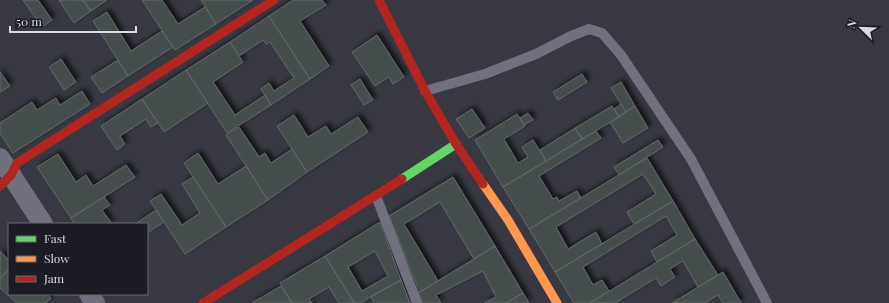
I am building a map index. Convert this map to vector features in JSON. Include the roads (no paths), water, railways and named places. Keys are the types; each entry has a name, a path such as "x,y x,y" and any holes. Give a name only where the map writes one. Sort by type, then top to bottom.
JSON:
{"street":[{"path":"5,180 17,163 274,0"},
{"path":"379,0 424,90 456,144 508,220 558,303"},
{"path":"203,303 376,196 456,144"},
{"path":"0,158 5,180 42,223"}],"lane":[{"path":"424,90 485,74 536,54 571,36 589,29 602,33 621,55 691,159 767,303"},
{"path":"376,196 417,303"}]}
